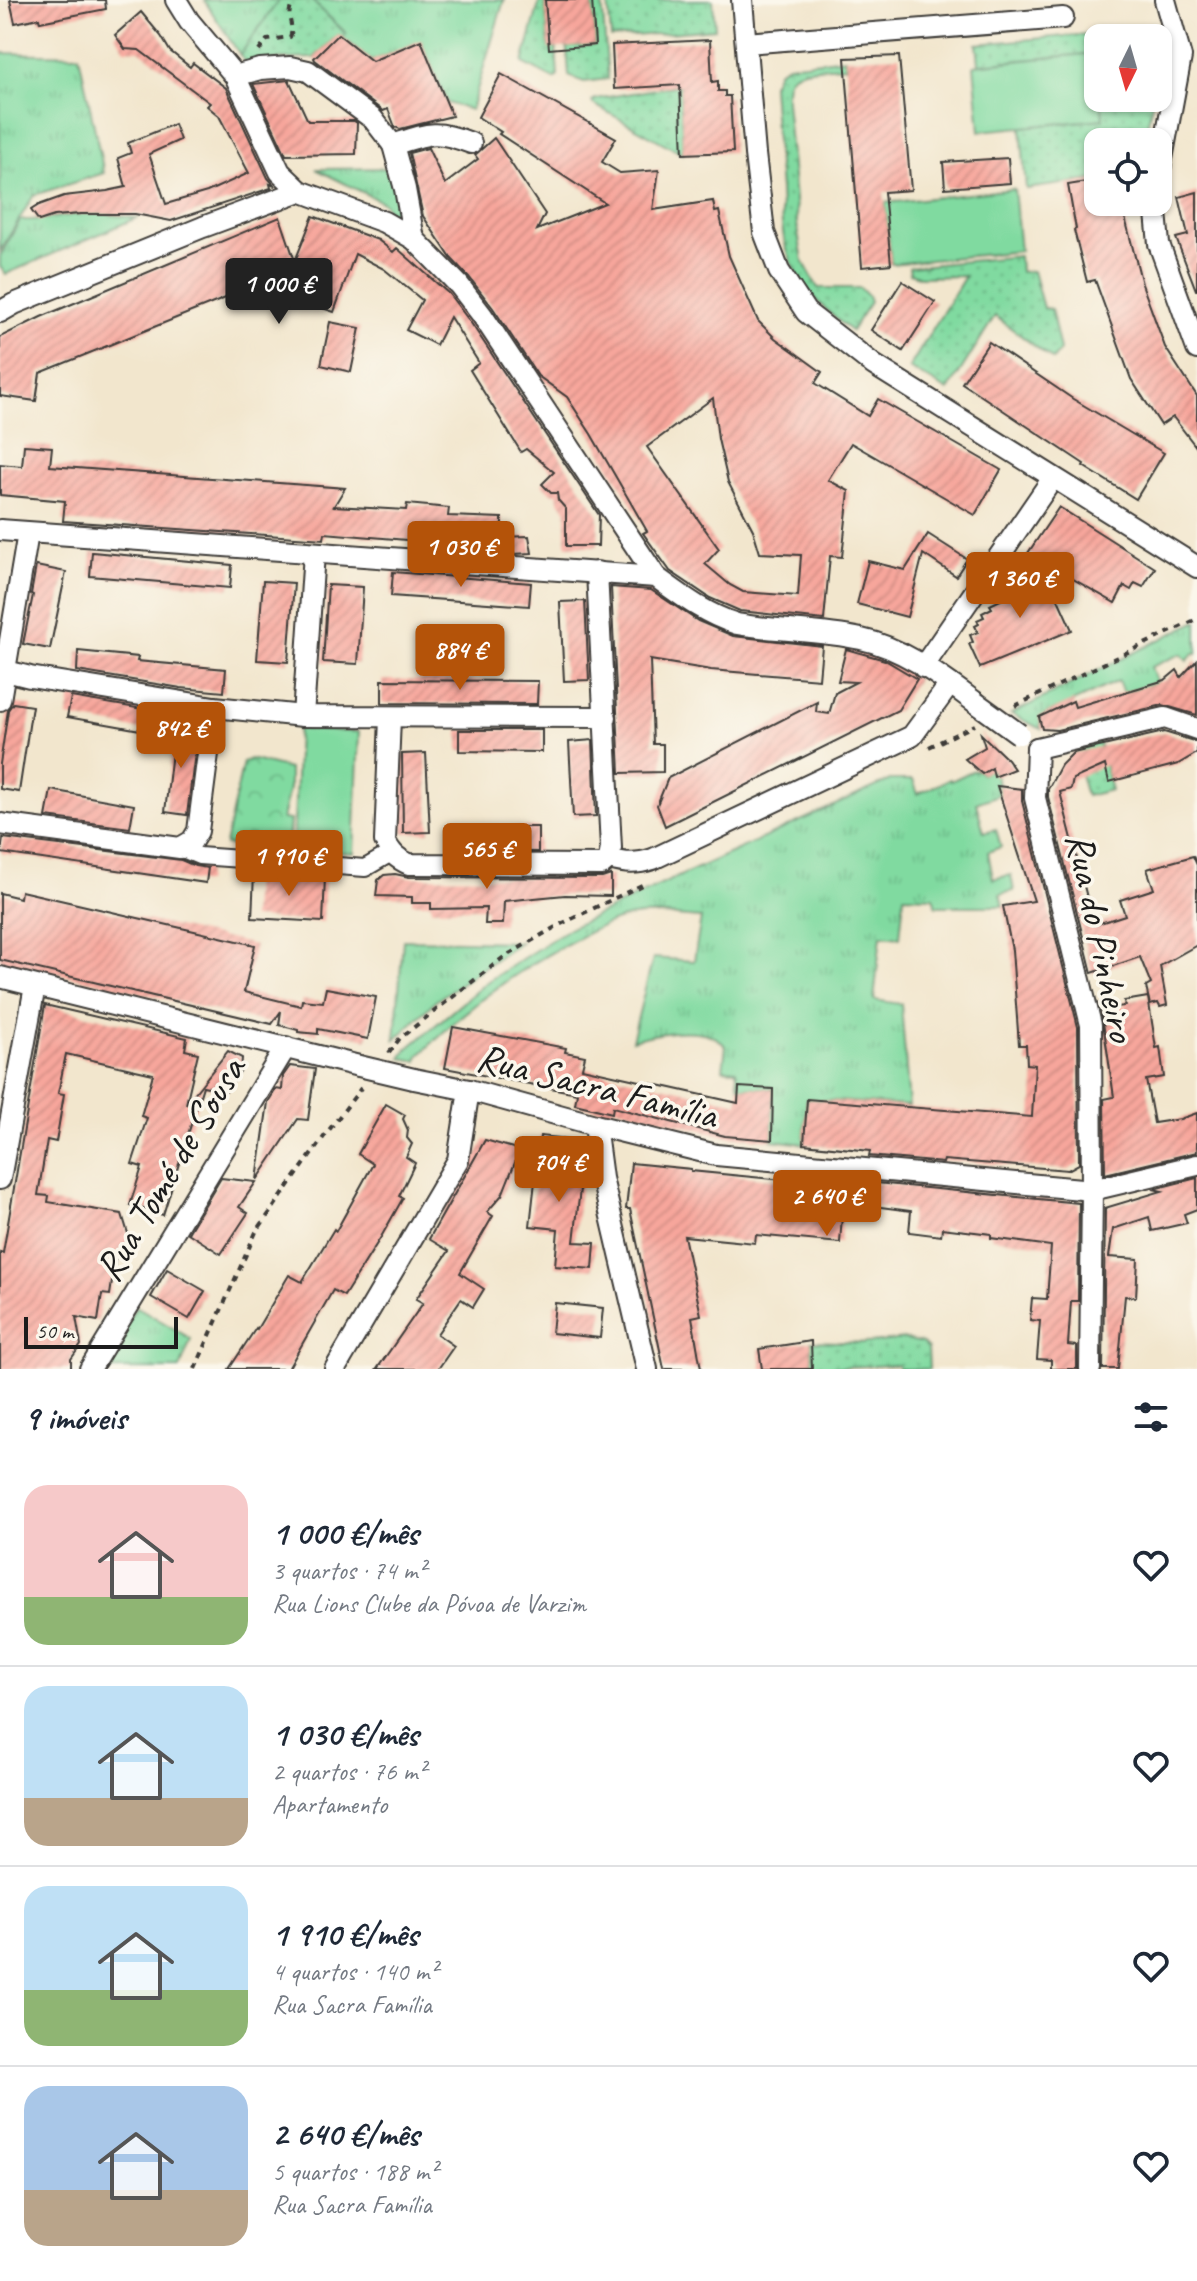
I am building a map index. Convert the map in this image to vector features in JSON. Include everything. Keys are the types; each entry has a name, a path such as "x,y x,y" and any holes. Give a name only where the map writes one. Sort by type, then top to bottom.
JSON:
{"street":[{"path":"176,0 189,21 235,76 280,172 300,191 384,222 414,239 459,285 656,577 694,606 718,618 755,627 861,639 895,650 950,684 980,712 1037,748 1165,718 1197,729"},
{"path":"742,0 764,232 779,271 806,312 874,365 1197,567"},
{"path":"1165,0 1181,57 1168,128"},
{"path":"746,43 1063,18"},
{"path":"235,76 260,69 290,67 308,71 373,119 393,145 414,239"},
{"path":"393,145 426,134 447,134 471,143"},
{"path":"0,312 203,227 300,191"},
{"path":"1156,216 1159,244 1197,349"},
{"path":"923,667 1053,478"},
{"path":"0,530 656,577"},
{"path":"0,700 28,533"},
{"path":"303,716 314,553"},
{"path":"390,718 385,841 391,853 409,864 602,865 609,859 611,848 597,572"},
{"path":"6,671 214,707 303,716 606,717"},
{"path":"609,859 639,864 653,859 912,736 950,684"},
{"path":"180,848 192,841 198,831 214,707"},
{"name":"Rua do Pinheiro","path":"1037,748 1035,798 1091,1025 1090,1369"},
{"path":"0,824 180,848 199,856 365,868 391,853"},
{"name":"Rua Sacra Família","path":"0,977 286,1047 361,1076 414,1079 469,1090 716,1155 1092,1190 1197,1165"},
{"path":"0,1179 35,986"},
{"name":"Rua Tomé de Sousa","path":"90,1369 286,1047"},
{"path":"335,1369 458,1160 469,1090"},
{"path":"595,1125 602,1178 647,1369"}],"path":[{"path":"260,69 262,44 267,40 290,37 292,27 288,15 291,7"},
{"path":"1013,707 1197,619"},
{"path":"928,748 980,712"},
{"path":"381,1062 400,1038 504,957 559,925 658,877"},
{"path":"195,1369 256,1232 326,1134 361,1076"}],"green space":[{"path":"204,0 279,0 240,55"},
{"path":"279,0 311,0 346,34 342,37 338,35 314,58 264,60 248,67 240,55"},
{"path":"311,0 504,0 471,110 447,103 421,41 372,61 342,37 346,33"},
{"path":"540,0 545,0 549,48 556,48 558,76 554,79 523,63"},
{"path":"592,0 602,0 608,79 584,82 569,76 567,47 595,45"},
{"path":"608,0 713,0 715,29 611,38"},
{"path":"1084,34 1084,54 979,64 977,44"},
{"path":"0,53 79,55 104,173 34,195 0,251"},
{"path":"1084,54 1084,112 1102,112 1103,119 980,131 974,65"},
{"path":"845,58 846,66 796,72 787,83 786,101 803,261 818,288 860,288 868,296 870,302 851,331 813,296 797,274 787,250 772,84 779,70 788,65"},
{"path":"680,85 683,154 592,101 596,99"},
{"path":"1102,112 1150,112 1147,128 1084,128 1084,181 1026,189 1021,127 1103,119"},
{"path":"393,168 400,218 392,215 384,203 316,169"},
{"path":"1014,189 1020,251 891,264 885,203"},
{"path":"82,214 137,218 6,274 0,267 0,256 20,220"},
{"path":"1019,256 1020,272 1033,271 1043,308 1051,309 1060,350 1053,360 995,316 948,391 909,368 965,276 920,277 910,273 909,267"},
{"path":"1197,621 1197,654 1194,653 1187,661 1181,654 1151,667 1157,683 1123,693 1118,681 1040,717 1041,729 1011,714"},
{"path":"298,729 359,732 354,853 293,850"},
{"path":"1098,739 1111,790 1086,796 1074,752"},
{"path":"250,759 289,769 289,789 282,819 290,820 288,847 225,845 243,762"},
{"path":"976,769 982,774 989,769 996,776 1000,794 976,803 984,832 996,829 1001,847 988,852 993,879 1011,875 1014,891 1000,894 1003,906 936,906 933,897 904,896 900,937 881,935 874,1000 901,1004 909,1106 807,1099 804,1144 772,1140 773,1089 739,1087 736,1070 723,1069 726,1046 717,1038 682,1031 632,1040 653,958 694,961 701,918 641,915 600,927 559,948 495,989 437,1038 417,1061 401,1058 406,1050 488,981 568,929 890,780 913,780 918,794"},
{"path":"403,940 520,942 434,1002 395,1040"},
{"path":"136,1306 191,1339 180,1369 101,1369"},
{"path":"905,1339 922,1343 928,1349 929,1369 898,1369 898,1365 812,1368 811,1341 870,1343"}],"building":[{"path":"10,0 105,0 106,9 40,22 39,18 15,23"},
{"path":"545,0 592,0 595,45 549,49"},
{"path":"141,12 170,51 190,67 193,63 226,88 268,178 275,186 270,184 271,188 171,221 135,214 81,214 54,216 39,221 31,210 39,205 64,196 126,187 118,158 131,153 128,143 174,124 180,140 149,154 166,204 207,192 249,173 219,116 207,106 210,103 139,50 125,49 115,35"},
{"path":"338,34 372,61 421,40 452,116 400,129 395,127 388,109 383,111 315,60"},
{"path":"710,40 712,82 718,81 718,91 725,91 725,96 730,96 733,152 683,154 680,85 614,89 612,45"},
{"path":"899,56 911,190 884,192 891,264 862,267 845,58"},
{"path":"501,74 616,138 602,162 620,173 659,170 653,210 713,201 715,212 719,211 729,256 758,321 775,338 822,372 815,383 868,416 878,399 1001,470 975,515 851,443 828,480 849,491 842,557 830,556 824,620 740,611 710,598 670,571 643,533 647,531 567,397 538,376 493,308 451,258 423,216 409,153 428,148 445,184 478,159 475,155 494,138 545,214 537,230 605,203 478,117","holes":["713,398 728,482 753,530 760,553 801,555 798,596 743,592 705,564 719,549 647,447"]},
{"path":"289,80 308,121 357,123 356,154 286,155 253,84"},
{"path":"1008,158 1010,183 945,188 943,162"},
{"path":"1084,182 1084,216 1125,216 1142,284 1165,347 1197,396 1197,448 1173,417 1161,425 1131,379 1095,280 1087,282 1074,230 1068,185"},
{"path":"1197,192 1196,290 1176,238 1188,235 1179,197"},
{"path":"313,216 378,240 393,252 397,248 449,294 599,515 598,546 566,546 566,509 558,500 557,493 551,493 542,484 554,472 526,449 521,452 470,370 479,363 450,317 436,345 406,330 422,300 384,269 355,254 334,312 299,300 305,266 40,373 36,401 0,396 0,337 280,217 295,261"},
{"path":"902,281 935,302 903,351 871,330"},
{"path":"330,322 360,328 351,372 321,365"},
{"path":"989,342 1073,399 1164,453 1136,499 962,383"},
{"path":"24,445 52,447 50,466 345,488 334,506 406,510 407,504 449,508 448,516 502,518 502,537 529,536 532,553 465,550 465,545 325,533 324,539 63,521 65,501 0,495 0,464 22,466"},
{"path":"1059,507 1155,568 1143,587 1135,583 1131,590 1124,586 1115,603 1028,553"},
{"path":"928,534 967,559 956,576 923,554 907,617 857,604 868,561 905,570"},
{"path":"92,552 232,565 230,588 90,576"},
{"path":"36,566 66,572 50,649 23,644"},
{"path":"1044,568 1072,630 980,668 969,644 973,642 970,635 978,632 975,626 979,624 977,620 992,608 990,605 1007,597 1003,586"},
{"path":"393,572 531,583 529,606 391,596"},
{"path":"263,581 294,583 288,662 257,660"},
{"path":"328,585 363,587 358,664 323,662"},
{"path":"611,587 651,590 698,621 733,636 822,646 819,679 711,670 650,660 653,744 663,744 663,772 620,773"},
{"path":"585,601 589,680 564,681 560,602"},
{"path":"846,649 885,660 917,679 898,710 665,826 657,805 668,778 817,702 816,712 829,714 835,693 856,682 838,681"},
{"path":"78,651 138,657 137,661 226,669 224,692 77,671"},
{"path":"1197,660 1197,715 1163,705 1057,730 1042,729 1039,717 1073,701 1075,707 1165,680 1177,670 1181,677"},
{"path":"382,680 538,681 537,704 382,703"},
{"path":"71,697 149,710 146,731 67,717"},
{"path":"13,703 32,706 19,792 0,789 0,764 8,710"},
{"path":"175,726 198,729 187,815 165,812"},
{"path":"459,730 542,730 542,752 459,751"},
{"path":"1164,732 1197,742 1197,753 1178,764 1109,782 1105,765 1073,779 1071,789 1060,792 1094,925 1125,915 1120,900 1154,889 1147,869 1193,856 1197,865 1197,945 1160,966 1167,1005 1160,1007 1158,1003 1150,1005 1146,987 1151,984 1140,957 1092,973 1048,789 1061,765 1073,753"},
{"path":"981,734 1014,769 994,777 992,768 982,774 965,759 985,747"},
{"path":"593,740 596,816 573,817 569,742"},
{"path":"426,753 430,832 403,833 402,754"},
{"path":"997,786 1022,789 1022,801 1078,1027 1079,1164 1068,1170 944,1160 943,1163 869,1156 870,1151 804,1144 807,1099 1032,1117 1035,1065 1027,1064 1026,1045 1019,1045 1012,950 1003,906 1034,901"},
{"path":"51,790 134,805 130,828 46,817"},
{"path":"455,827 538,827 538,852 455,851"},
{"path":"3,838 181,860 208,868 206,883 1,853"},
{"path":"254,874 325,877 323,922 252,918"},
{"path":"384,875 409,877 602,878 611,875 611,896 565,895 504,901 503,924 485,924 486,908 431,909 431,903 412,903 412,897 376,896 378,880"},
{"path":"21,891 255,945 244,992 301,1006 302,1000 323,1002 326,988 376,997 368,1039 318,1029 318,1034 298,1032 279,1025 281,1011 272,1024 0,960 0,893 20,898"},
{"path":"1148,997 1164,1077 1146,1080 1154,1123 1197,1113 1197,1152 1105,1174 1104,1099 1114,1097 1101,1009 1125,1006 1124,1001"},
{"path":"45,1005 187,1038 185,1050 198,1053 186,1104 228,1051 242,1058 241,1070 227,1091 203,1086 163,1215 130,1205 142,1167 132,1164 147,1118 141,1116 153,1074 66,1054 58,1093 64,1094 56,1142 47,1140 38,1195 49,1196 48,1202 122,1214 130,1240 116,1255 110,1295 102,1294 98,1321 76,1317 81,1345 71,1359 71,1369 0,1369 0,1252 3,1253"},
{"path":"453,1027 566,1048 565,1052 585,1056 582,1068 738,1103 739,1087 773,1089 772,1140 725,1136 613,1107 612,1113 575,1104 577,1093 445,1068"},
{"path":"290,1066 315,1069 308,1120 298,1119 257,1180 268,1102 276,1089 282,1090 283,1076"},
{"path":"386,1104 405,1115 407,1138 412,1144 406,1157 415,1163 399,1196 403,1198 381,1237 344,1296 333,1290 288,1369 229,1369 289,1275 302,1282 334,1229 336,1231 373,1164 358,1154"},
{"path":"540,1136 569,1139 566,1178 581,1180 574,1242 595,1243 593,1269 555,1266 558,1229 530,1226"},
{"path":"485,1140 520,1150 502,1195 487,1212 493,1216 460,1273 484,1289 473,1307 461,1299 437,1334 454,1346 438,1369 377,1369 423,1303 416,1299 449,1251 429,1239"},
{"path":"631,1163 865,1188 866,1182 1079,1203 1078,1301 1071,1301 1068,1345 1077,1346 1077,1369 1051,1369 1051,1360 1037,1359 1040,1321 1030,1320 1032,1298 1047,1299 1051,1246 942,1228 941,1236 909,1232 911,1211 843,1202 840,1243 756,1235 755,1243 684,1236 701,1315 692,1317 701,1369 664,1369 630,1209 626,1209"},
{"path":"221,1178 256,1182 239,1207 248,1213 221,1254 188,1233"},
{"path":"1197,1178 1197,1209 1184,1214 1187,1223 1152,1231 1149,1217 1113,1229 1109,1257 1138,1259 1136,1297 1125,1296 1118,1369 1103,1369 1105,1208 1162,1191 1153,1189"},
{"path":"167,1269 205,1291 189,1319 151,1297"},
{"path":"555,1303 603,1308 600,1338 552,1333"},
{"path":"811,1341 812,1369 762,1369 759,1349"}]}
